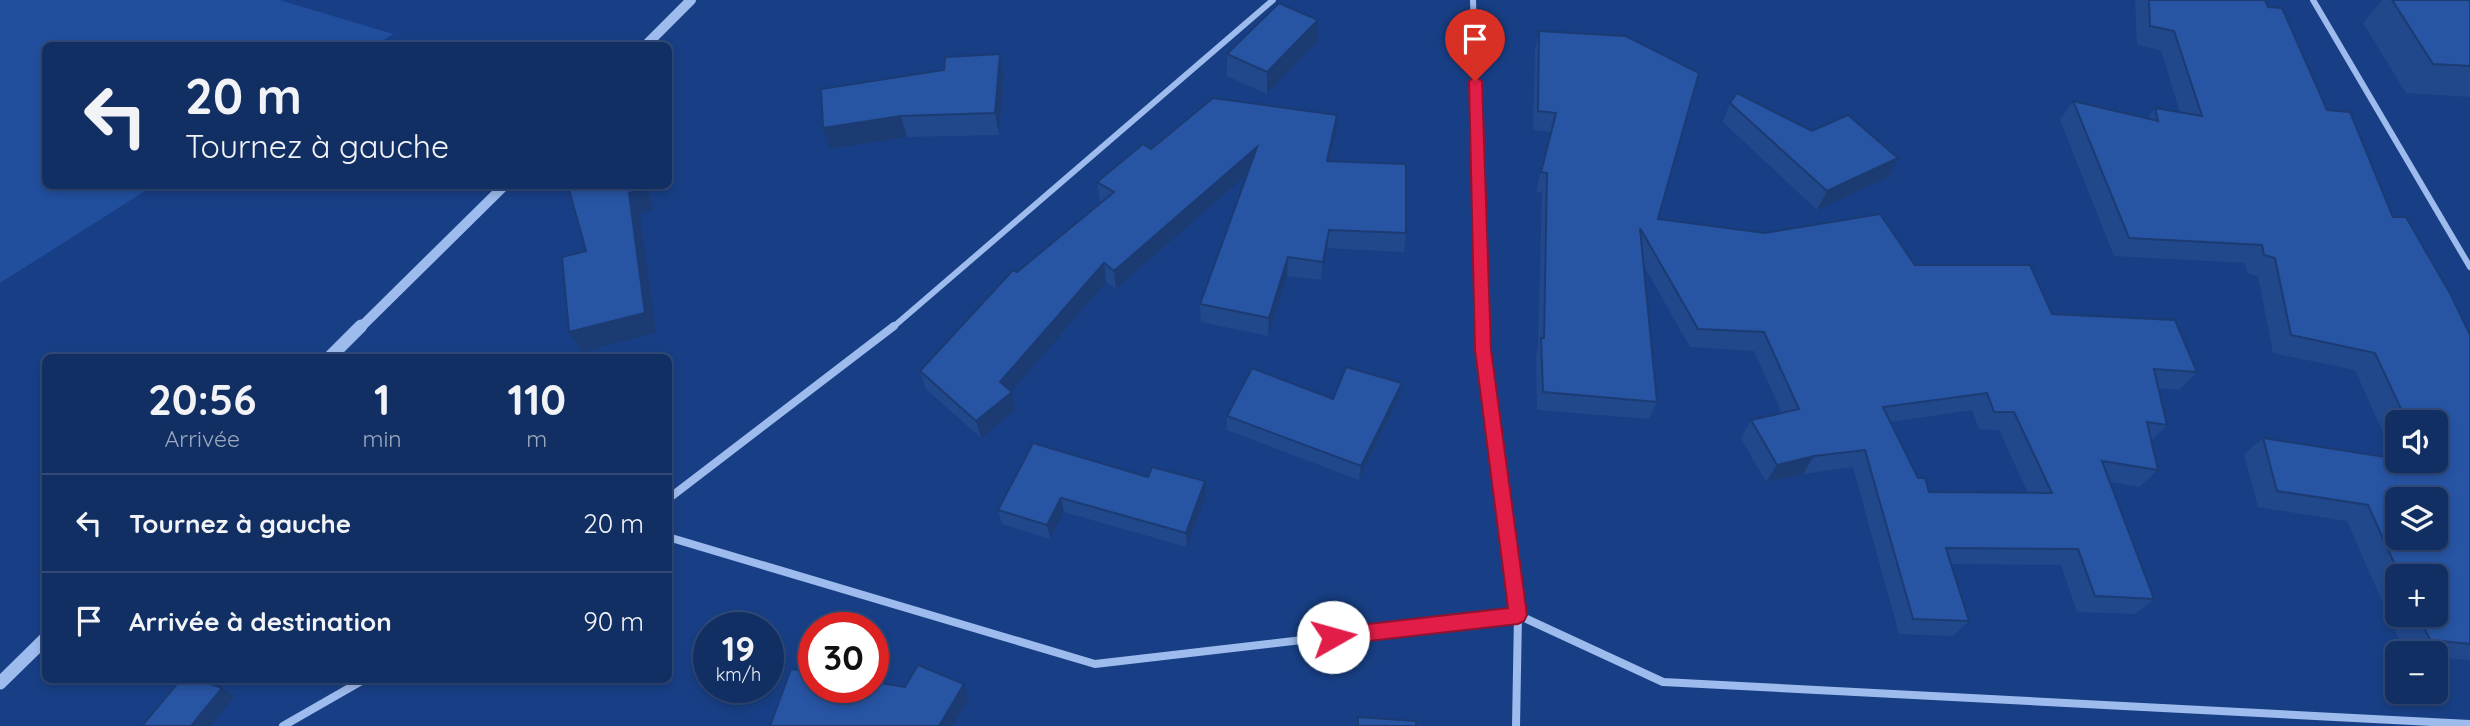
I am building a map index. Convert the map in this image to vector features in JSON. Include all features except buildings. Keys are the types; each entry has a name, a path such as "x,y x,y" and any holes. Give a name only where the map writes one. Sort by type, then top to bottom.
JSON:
{"street":[{"path":"649,42 691,0"},
{"path":"672,496 905,318 1273,0"},
{"path":"1473,0 1483,350 1518,615 1516,726"},
{"path":"2313,0 2470,267"},
{"path":"333,354 500,189"},
{"path":"672,538 1095,664 1518,615 1663,682 2470,724"},
{"path":"0,682 42,642"},
{"path":"283,726 358,683"}],"shaded area":[{"path":"0,0 279,0 393,34 380,42 42,42 42,189 148,189 0,283"}],"route":[{"path":"1333,637 1518,615 1483,350 1475,81"}]}
